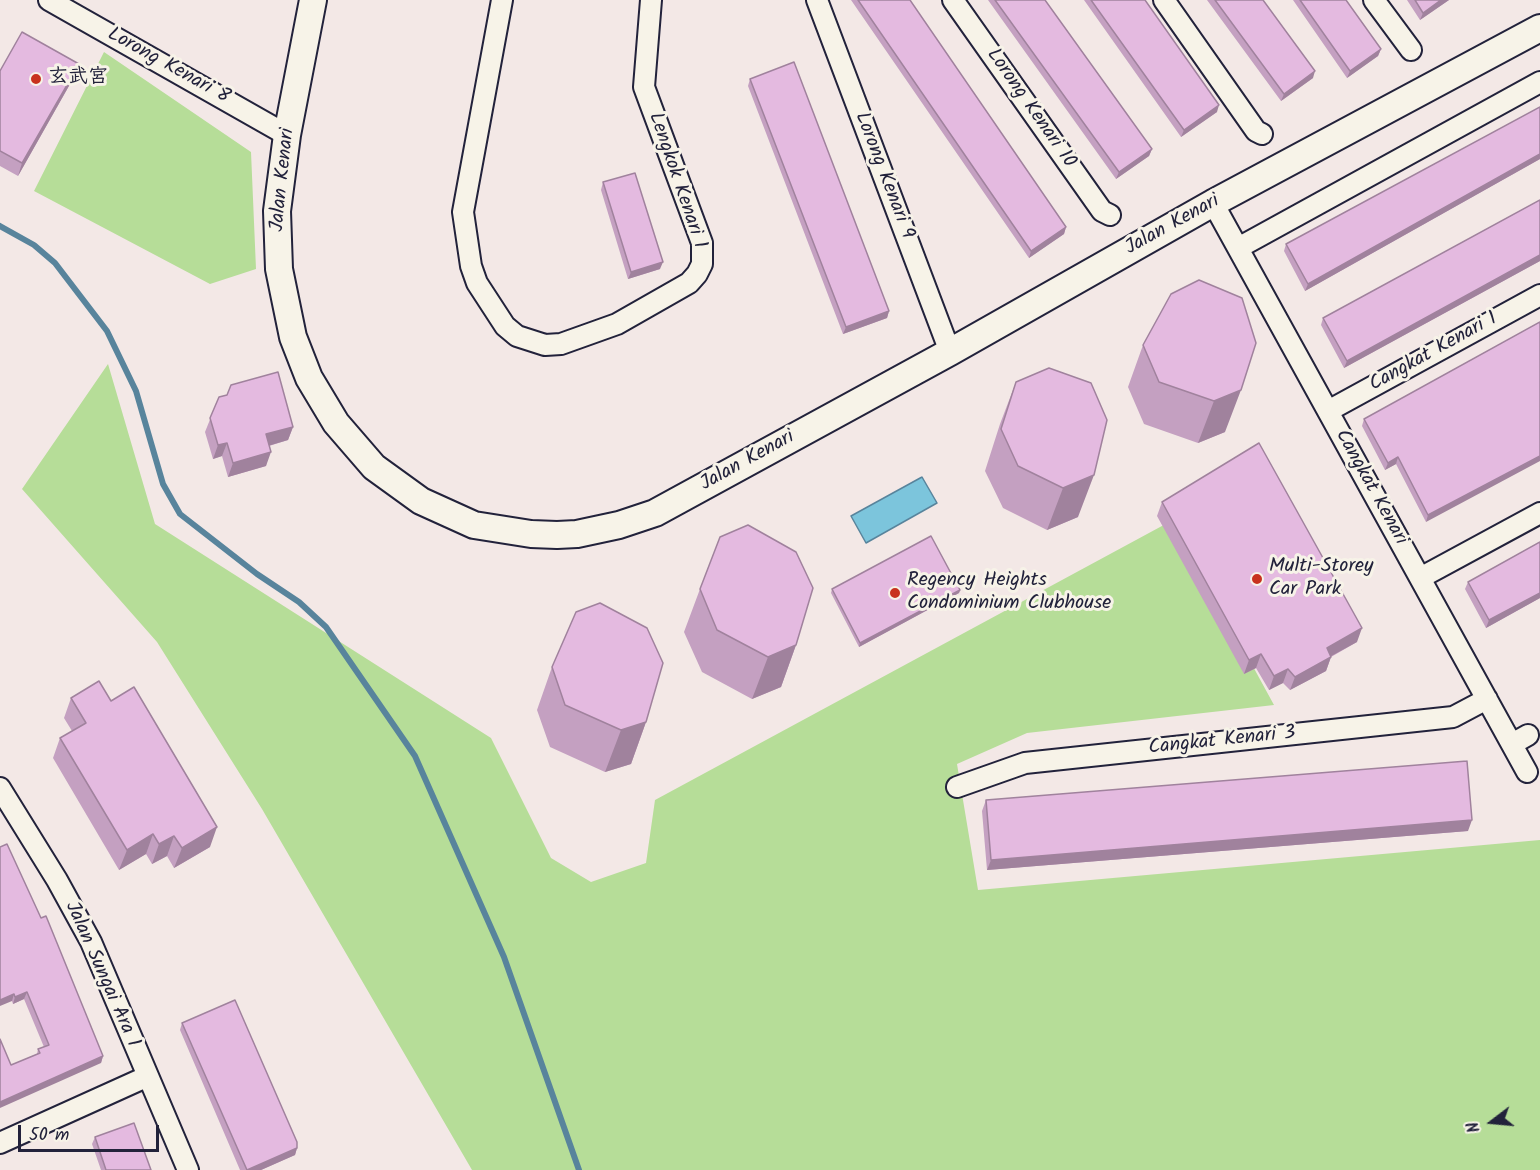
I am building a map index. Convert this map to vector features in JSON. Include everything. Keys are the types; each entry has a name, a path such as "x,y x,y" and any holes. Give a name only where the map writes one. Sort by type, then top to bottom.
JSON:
{"street":[{"name":"Lorong Kenari 8","path":"49,0 287,135"},
{"name":"Jalan Kenari","path":"314,0 287,135 277,211 279,269 293,337 309,378 336,423 374,467 422,501 474,525 531,534 577,534 619,525 655,513 950,352 1213,203 1540,28"},
{"name":"Lengkok Kenari 1","path":"502,0 463,212 471,266 477,283 505,326 518,336 545,345 561,344 617,324 689,283 698,274 702,264 702,243 644,87 651,0"},
{"name":"Lorong Kenari 9","path":"817,0 950,352"},
{"name":"Lorong Kenari 10","path":"953,0 1102,211 1110,214"},
{"path":"1164,0 1256,131 1262,134"},
{"path":"1374,0 1411,50"},
{"path":"1238,248 1540,82"},
{"name":"Cangkat Kenari","path":"1213,203 1487,699 1520,739 1527,772"},
{"name":"Cangkat Kenari 1","path":"1328,411 1540,295"},
{"path":"1420,578 1540,513"},
{"name":"Cangkat Kenari 3","path":"957,787 1025,763 1453,717 1487,699"},
{"name":"Jalan Sungai Ara 1","path":"0,788 57,880 91,942 146,1077 188,1170"},
{"path":"0,1143 146,1077"}],"green space":[{"path":"104,52 251,152 256,269 210,284 34,191"},
{"path":"108,364 155,524 491,738 551,858 591,882 646,863 655,800 1173,520 1274,705 1027,733 957,764 978,890 1540,840 1540,1170 472,1170 262,809 157,642 22,489"}],"water":[{"path":"922,477 937,503 866,543 851,516"}],"building":[{"path":"858,0 910,0 1066,227 1031,251"},
{"path":"995,0 1045,0 1152,149 1119,172"},
{"path":"1091,0 1145,0 1219,105 1184,130"},
{"path":"1215,0 1263,0 1315,71 1284,94"},
{"path":"1300,0 1346,0 1381,49 1350,71"},
{"path":"1415,0 1441,0 1423,13"},
{"path":"22,32 79,64 22,163 0,151 0,71"},
{"path":"794,62 889,311 846,327 750,79"},
{"path":"1540,107 1540,154 1308,284 1286,244"},
{"path":"635,173 663,262 631,272 603,182"},
{"path":"1540,200 1540,255 1347,361 1323,318"},
{"path":"1199,280 1242,298 1256,343 1241,390 1214,401 1159,382 1143,345 1171,294"},
{"path":"1540,322 1540,456 1428,515 1398,457 1388,463 1364,419"},
{"path":"1049,368 1091,383 1107,420 1094,475 1063,488 1018,466 1001,429 1016,382"},
{"path":"278,372 293,427 266,434 271,452 233,463 227,443 218,445 210,418 219,397 227,395 231,385"},
{"name":"Multi-Storey Car Park","path":"1259,443 1362,628 1327,648 1331,657 1295,677 1288,669 1274,676 1261,654 1249,660 1162,502"},
{"path":"748,525 796,552 813,588 796,645 768,657 717,630 700,589 720,537"},
{"name":"Regency Heights Condominium Clubhouse","path":"931,536 960,590 860,643 832,589"},
{"path":"1540,542 1540,593 1489,620 1468,582"},
{"path":"600,603 647,628 663,663 646,722 621,730 565,705 552,667 576,612"},
{"path":"99,681 111,701 134,687 217,827 182,848 174,836 159,844 153,834 127,850 60,738 86,723 71,698"},
{"path":"1467,761 1472,820 991,860 986,800"},
{"path":"7,844 41,918 46,916 103,1056 0,1102 0,1039 11,1065 40,1053 38,1049 49,1045 27,992 0,1000 0,847"},
{"path":"235,1000 297,1142 297,1148 247,1170 182,1023"},
{"path":"134,1123 151,1170 106,1170 95,1137"}],"waterway":[{"path":"0,226 34,245 55,263 107,331 136,391 163,484 180,514 257,574 299,602 326,627 415,756 504,957 579,1170"}],"place":[{"name":"玄武宫","path":"36,79"},
{"name":"Multi-Storey Car Park","path":"1257,579"},
{"name":"Regency Heights Condominium Clubhouse","path":"895,593"}]}
